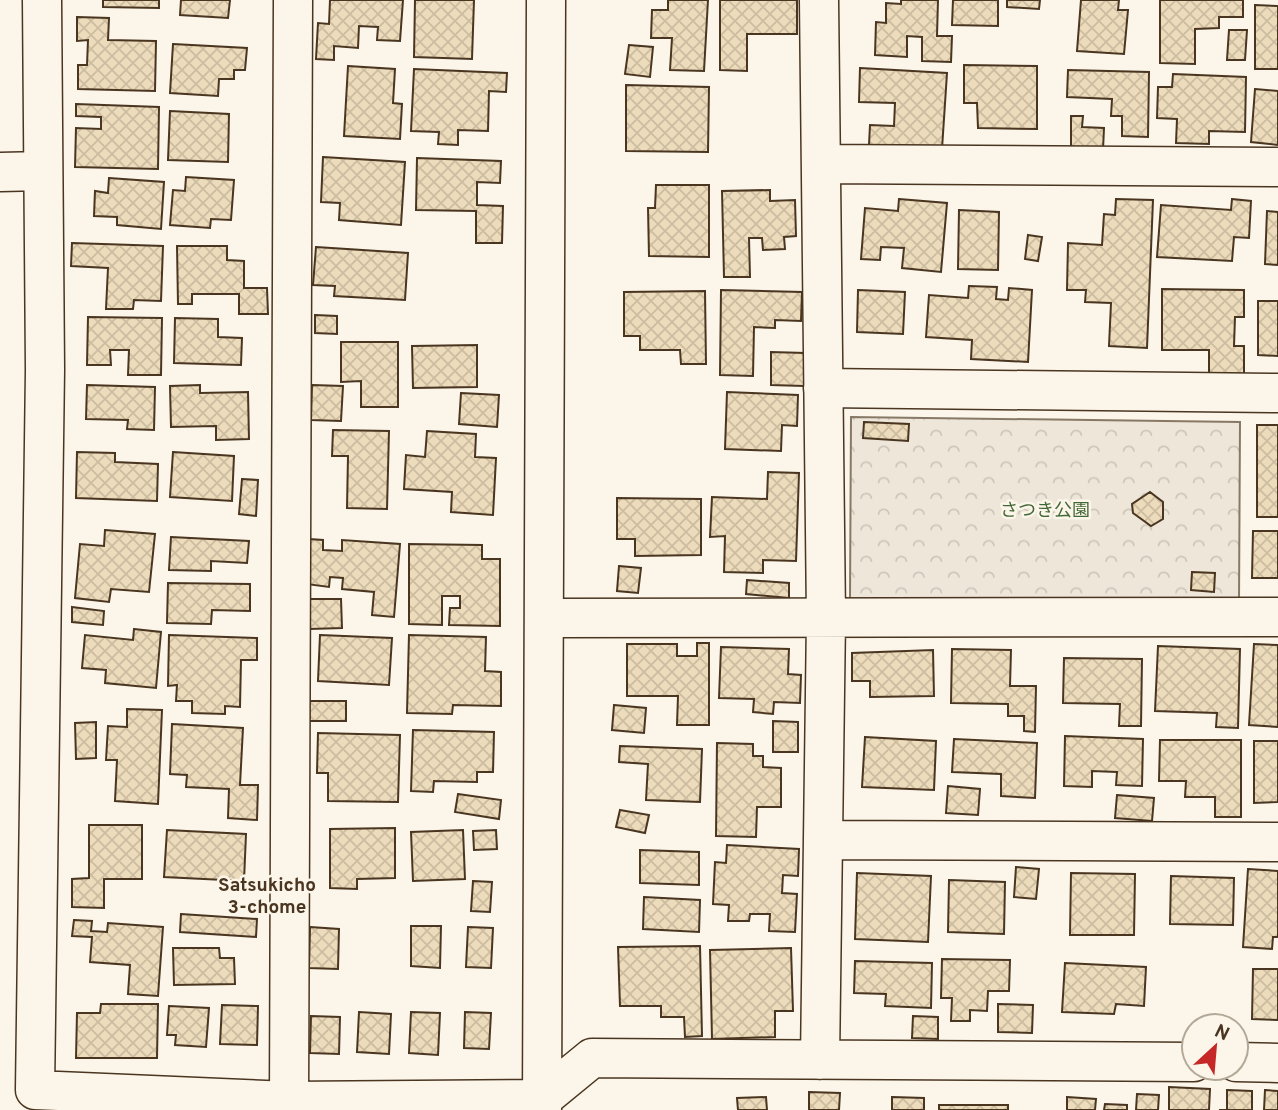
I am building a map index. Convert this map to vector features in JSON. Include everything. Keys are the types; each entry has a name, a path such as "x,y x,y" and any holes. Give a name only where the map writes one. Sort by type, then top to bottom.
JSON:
{"street":[{"path":"41,0 45,370 35,1090 289,1101 542,1105 592,1058 1180,1062"},
{"path":"289,1101 293,0"},
{"path":"542,1105 546,0"},
{"path":"819,0 826,618 820,1060"},
{"path":"821,164 1278,167"},
{"path":"0,172 43,172"},
{"path":"823,388 1278,393"},
{"path":"544,618 1278,617"},
{"path":"823,840 1278,842"},
{"path":"1250,1062 1278,1063"}],"green space":[{"name":"さつき公園","path":"851,417 1240,422 1239,603 850,599"}],"building":[{"path":"103,0 159,0 159,8 103,7"},
{"path":"181,0 230,0 228,18 180,15"},
{"path":"330,0 403,0 400,41 377,40 378,27 359,26 358,48 334,46 334,60 316,59 318,23 329,24"},
{"path":"415,0 474,0 472,59 414,57"},
{"path":"668,0 708,0 704,71 670,70 672,38 651,38 652,10 668,10"},
{"path":"720,0 797,0 797,34 747,34 747,71 720,70"},
{"path":"901,0 938,0 937,36 952,36 951,62 922,61 922,37 907,36 907,57 875,55 876,22 886,23 886,3 901,4"},
{"path":"953,0 998,0 998,26 952,25"},
{"path":"1007,0 1040,0 1039,9 1007,7"},
{"path":"1081,0 1119,0 1118,10 1128,10 1124,54 1077,51"},
{"path":"1160,0 1243,0 1243,17 1219,17 1219,28 1195,29 1195,64 1160,63"},
{"path":"1255,5 1278,6 1278,69 1255,69"},
{"path":"77,17 109,18 108,40 156,41 155,91 78,89 78,65 87,65 88,40 77,41"},
{"path":"1229,30 1247,30 1245,60 1227,60"},
{"path":"173,44 247,48 245,70 234,70 234,79 219,79 218,96 170,93"},
{"path":"629,45 653,47 650,77 625,74"},
{"path":"964,65 1037,66 1037,129 978,128 977,103 964,103"},
{"path":"348,66 395,69 393,103 402,104 400,139 344,136"},
{"path":"860,68 947,73 942,149 869,145 870,125 894,126 895,103 859,102"},
{"path":"414,69 507,73 506,92 489,91 488,131 458,130 458,145 438,144 439,132 411,131"},
{"path":"1068,70 1149,72 1148,137 1122,136 1122,116 1111,116 1112,99 1067,97"},
{"path":"1173,74 1246,77 1245,132 1209,131 1209,144 1176,143 1177,119 1157,118 1158,87 1172,87"},
{"path":"626,85 709,87 708,152 626,151"},
{"path":"1255,89 1278,91 1278,145 1251,142"},
{"path":"76,104 159,107 158,169 75,167 76,128 101,129 101,117 76,116"},
{"path":"170,111 229,114 228,162 168,160"},
{"path":"1071,116 1083,116 1082,127 1104,128 1103,150 1071,150"},
{"path":"323,157 405,162 401,225 339,220 340,203 321,202"},
{"path":"417,158 501,161 500,183 477,182 477,205 503,206 502,243 476,243 476,211 416,210"},
{"path":"186,177 234,180 231,220 211,219 210,228 170,225 173,190 185,191"},
{"path":"109,178 164,182 161,229 117,225 117,217 94,216 95,191 108,193"},
{"path":"656,185 709,185 709,257 649,256 648,208 655,208"},
{"path":"770,190 770,201 795,200 796,236 784,237 785,249 763,250 762,238 749,238 750,277 724,277 722,191"},
{"path":"899,199 947,203 941,272 902,268 904,248 881,247 880,260 861,259 865,208 898,211"},
{"path":"1116,199 1153,200 1147,348 1109,346 1111,303 1085,302 1086,290 1067,290 1068,243 1102,245 1104,214 1115,215"},
{"path":"1232,199 1251,201 1249,238 1234,237 1232,261 1157,257 1161,205 1231,210"},
{"path":"959,210 999,212 998,270 958,269"},
{"path":"1267,211 1278,212 1278,265 1265,264"},
{"path":"1028,235 1042,237 1038,261 1025,259"},
{"path":"72,243 163,246 161,301 134,300 133,309 106,309 108,268 71,266"},
{"path":"177,246 227,246 227,260 244,261 244,288 267,288 268,314 239,314 239,294 192,294 192,304 178,304"},
{"path":"316,247 408,253 405,300 334,296 335,286 313,285"},
{"path":"969,286 997,287 996,299 1008,300 1009,288 1032,290 1028,362 971,359 972,340 926,337 929,295 968,298"},
{"path":"1162,289 1244,290 1244,317 1235,317 1234,346 1244,346 1244,375 1209,374 1209,350 1162,350"},
{"path":"721,290 802,292 801,321 775,320 775,328 754,327 753,376 720,375"},
{"path":"858,290 905,292 903,334 857,332"},
{"path":"705,291 706,364 681,364 680,350 640,350 640,336 624,336 624,292"},
{"path":"1258,301 1278,301 1278,356 1258,355"},
{"path":"315,315 337,316 337,334 315,333"},
{"path":"88,317 162,318 161,375 128,375 129,350 110,350 111,365 87,365"},
{"path":"175,318 218,319 218,337 242,338 241,365 174,363"},
{"path":"341,342 398,342 398,407 361,407 361,381 341,382"},
{"path":"477,345 477,387 413,388 412,346"},
{"path":"771,352 805,353 804,386 771,385"},
{"path":"87,385 155,387 154,430 127,429 128,420 86,419"},
{"path":"200,385 200,393 248,392 249,439 216,440 216,426 171,427 170,386"},
{"path":"312,385 343,386 341,421 311,420"},
{"path":"727,392 798,395 797,426 782,425 781,451 725,449"},
{"path":"461,393 499,395 497,427 459,424"},
{"path":"864,422 909,424 908,441 863,438"},
{"path":"1257,425 1278,425 1278,517 1257,517"},
{"path":"333,430 389,431 387,509 347,508 348,456 332,456"},
{"path":"427,431 476,434 475,457 496,458 493,515 451,512 452,492 404,489 406,455 425,457"},
{"path":"77,452 115,453 115,462 158,464 157,501 76,498"},
{"path":"173,452 234,456 232,501 170,497"},
{"path":"768,472 799,473 796,561 763,560 763,573 724,572 725,536 710,537 712,497 767,499"},
{"path":"242,479 258,480 256,516 239,514"},
{"path":"1150,492 1163,502 1163,519 1151,526 1133,513 1132,504"},
{"path":"617,498 701,499 701,555 635,556 635,539 617,539"},
{"path":"105,530 155,534 149,592 111,589 109,602 75,598 80,544 104,546"},
{"path":"1253,531 1278,531 1278,578 1252,578"},
{"path":"171,537 249,541 247,563 211,561 211,571 169,570"},
{"path":"309,539 323,540 323,550 342,551 342,540 400,544 394,617 372,615 374,592 342,589 343,578 330,577 329,587 306,584"},
{"path":"409,544 482,545 482,559 500,559 500,626 449,625 450,608 460,608 460,596 442,596 442,625 409,624"},
{"path":"619,566 641,568 638,593 617,591"},
{"path":"1192,572 1215,573 1214,592 1191,590"},
{"path":"747,580 789,583 789,598 746,594"},
{"path":"168,583 250,584 250,611 212,610 211,624 167,623"},
{"path":"309,599 341,599 342,628 310,629"},
{"path":"72,607 104,611 103,625 72,622"},
{"path":"134,629 161,632 156,688 105,683 106,670 82,668 85,635 133,640"},
{"path":"169,635 257,638 257,660 241,660 240,707 225,706 225,714 192,713 192,701 176,701 177,685 168,686"},
{"path":"320,635 392,638 389,685 318,681"},
{"path":"409,635 486,637 485,671 501,672 501,706 453,705 452,714 407,713"},
{"path":"697,643 709,643 709,725 677,725 678,696 627,696 627,644 677,644 677,656 697,656"},
{"path":"1254,644 1278,645 1278,727 1249,725"},
{"path":"1158,646 1240,649 1238,728 1216,727 1217,713 1155,711"},
{"path":"721,647 789,649 788,674 801,675 800,703 774,702 773,714 753,712 754,699 719,698"},
{"path":"952,649 1011,650 1010,686 1036,686 1035,732 1024,731 1024,716 1008,716 1008,704 951,703"},
{"path":"933,650 934,696 870,697 870,681 852,681 852,653"},
{"path":"1064,658 1142,659 1141,726 1119,726 1120,704 1063,703"},
{"path":"307,701 346,701 346,721 307,721"},
{"path":"614,705 646,708 644,733 612,730"},
{"path":"127,709 162,710 158,804 115,801 117,760 106,760 108,726 127,727"},
{"path":"773,721 798,722 798,752 773,752"},
{"path":"96,722 96,758 76,759 75,723"},
{"path":"172,724 243,728 240,785 258,785 257,820 228,818 229,789 186,787 187,775 170,774"},
{"path":"413,730 494,732 493,772 477,772 477,782 434,781 433,792 411,791"},
{"path":"318,733 400,735 398,802 328,801 328,773 317,773"},
{"path":"1065,736 1143,739 1142,786 1116,785 1117,772 1092,771 1092,787 1064,786"},
{"path":"865,737 936,741 934,790 862,787"},
{"path":"954,739 1037,743 1035,798 1001,796 1001,774 952,772"},
{"path":"1160,740 1241,740 1241,817 1215,817 1215,797 1185,797 1186,781 1159,781"},
{"path":"1254,741 1278,741 1278,802 1254,803"},
{"path":"717,743 753,744 753,756 763,756 763,767 781,768 781,807 757,807 756,837 716,836"},
{"path":"620,746 702,749 700,802 646,800 648,764 619,762"},
{"path":"948,786 980,789 978,815 946,813"},
{"path":"458,794 501,800 499,819 455,812"},
{"path":"1117,795 1154,798 1152,821 1115,818"},
{"path":"620,810 649,815 645,833 616,827"},
{"path":"89,825 142,825 142,879 104,879 104,908 72,907 72,879 89,878"},
{"path":"395,828 395,878 357,879 357,889 330,888 330,829"},
{"path":"167,830 246,834 244,881 164,877"},
{"path":"463,830 465,879 413,881 411,832"},
{"path":"496,830 497,849 474,850 473,831"},
{"path":"727,845 799,849 798,876 783,875 782,893 797,894 795,932 769,931 770,914 750,914 749,921 728,921 729,905 713,904 715,862 726,863"},
{"path":"640,850 699,852 699,885 640,883"},
{"path":"1016,867 1039,869 1036,899 1014,897"},
{"path":"1248,869 1278,871 1278,937 1273,937 1272,949 1243,947"},
{"path":"857,873 931,876 928,942 855,939"},
{"path":"1071,873 1135,874 1134,935 1070,935"},
{"path":"1171,876 1234,878 1233,925 1170,924"},
{"path":"949,880 1005,882 1004,934 948,932"},
{"path":"473,881 492,882 490,912 471,911"},
{"path":"644,897 700,900 699,932 643,929"},
{"path":"181,914 257,919 256,937 180,932"},
{"path":"74,920 92,921 91,931 107,932 108,923 163,927 158,996 128,994 130,965 90,962 92,937 72,936"},
{"path":"411,926 441,926 440,968 411,966"},
{"path":"310,927 339,929 338,969 309,968"},
{"path":"468,927 493,928 491,968 466,967"},
{"path":"700,946 702,1036 685,1037 684,1017 661,1017 661,1006 620,1006 618,947"},
{"path":"173,948 219,948 220,958 234,958 235,984 174,985"},
{"path":"791,948 793,1011 775,1011 775,1037 712,1039 710,950"},
{"path":"942,959 1010,960 1009,991 988,991 987,1011 970,1010 970,1021 951,1021 952,998 941,998"},
{"path":"855,961 932,963 931,1008 885,1006 886,994 854,993"},
{"path":"1065,963 1146,967 1144,1006 1116,1004 1114,1014 1062,1012"},
{"path":"1253,969 1278,969 1278,1020 1252,1019"},
{"path":"101,1004 158,1004 157,1058 76,1058 77,1013 100,1013"},
{"path":"998,1004 1033,1005 1032,1033 998,1032"},
{"path":"222,1005 258,1006 257,1045 220,1044"},
{"path":"169,1006 209,1008 206,1047 175,1045 176,1035 167,1035"},
{"path":"359,1012 391,1014 389,1054 357,1052"},
{"path":"411,1012 440,1013 438,1055 409,1053"},
{"path":"465,1012 491,1013 489,1049 464,1048"},
{"path":"311,1016 340,1017 339,1054 310,1053"},
{"path":"913,1016 938,1017 938,1039 912,1038"},
{"path":"1169,1087 1210,1089 1209,1110 1169,1110"},
{"path":"1227,1090 1252,1091 1252,1110 1227,1110"},
{"path":"1265,1090 1278,1091 1278,1110 1264,1110"},
{"path":"809,1092 840,1093 839,1110 809,1110"},
{"path":"1137,1094 1159,1095 1158,1110 1136,1110"},
{"path":"766,1097 767,1110 738,1110 737,1098"},
{"path":"892,1097 924,1098 924,1110 892,1110"},
{"path":"1067,1097 1096,1099 1095,1110 1067,1110"},
{"path":"1105,1104 1127,1105 1127,1110 1104,1110"},
{"path":"939,1105 1008,1105 1008,1110 939,1110"}],"district":[{"name":"Satsukicho 3-chome","path":"267,897"}]}
